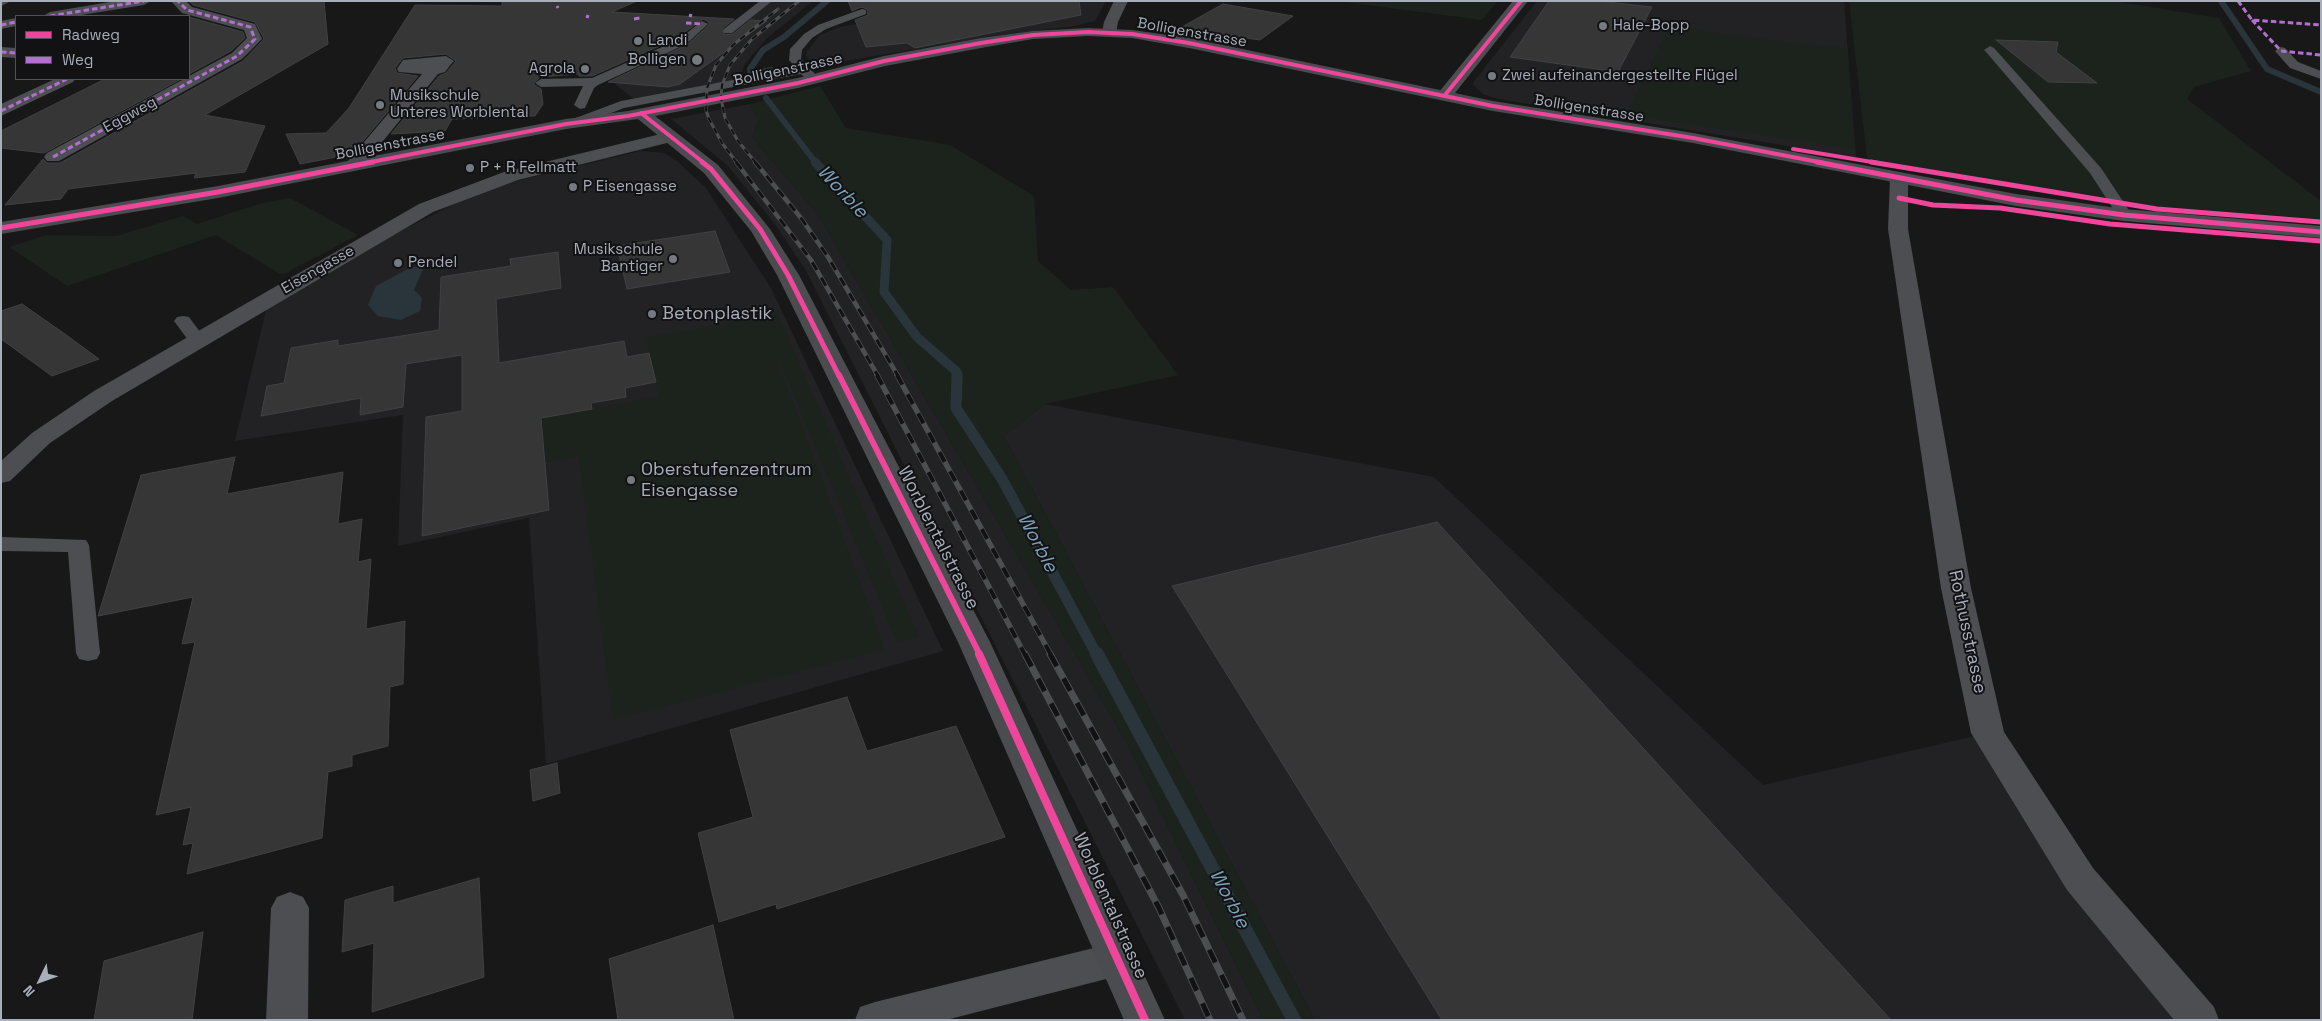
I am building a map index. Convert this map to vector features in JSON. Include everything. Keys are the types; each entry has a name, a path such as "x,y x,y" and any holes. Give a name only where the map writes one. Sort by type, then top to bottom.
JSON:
{"main road":[{"name":"Bolligenstrasse","path":"1,228 218,192 354,165 579,113 641,113 808,75 990,41 1059,33 1110,33 1189,43 1445,96 1729,145 2016,200 2124,215 2321,232"},
{"name":"Worblentalstrasse","path":"641,113 669,137 711,168 760,229 788,274 974,642 1145,1020"}],"street":[{"path":"70,15 144,1"},
{"name":"Eggweg","path":"53,157 237,56 255,39 250,27 192,11 178,1"},
{"path":"1110,33 1111,22 1121,1"},
{"path":"1445,96 1521,1"},
{"path":"1,24 15,22"},
{"path":"1,52 15,53"},
{"path":"354,165 434,69"},
{"path":"1,112 65,80"},
{"name":"Eisengasse","path":"1,475 41,438 66,419 403,220 448,198 524,172 669,137"},
{"name":"Rothusstrasse","path":"1899,178 1898,229 1956,588 1988,733 2080,880 2199,1020"},
{"path":"287,1020 290,908"},
{"name":"Worblentalstrasse","path":"875,1020 1118,959"}],"lane":[{"path":"728,31 767,1"},
{"path":"808,75 795,60 794,55 801,43 822,27 862,12"},
{"path":"541,83 594,82 682,42 702,24"},
{"path":"1990,50 2096,171 2124,215"},
{"path":"2281,50 2294,65 2321,75"},
{"path":"594,82 584,94 579,113 808,75"},
{"path":"183,321 198,340"},
{"path":"6,537 78,545 88,653"}],"shaded area":[{"path":"771,1 813,1 766,39 745,64 742,72 737,73 740,79 635,100 615,84 714,18 744,20"},
{"path":"856,1 1106,1 1095,21 1074,26 992,36 817,66 811,62 806,56 807,51 820,35 840,27 886,19"},
{"path":"1336,1 1498,1 1482,20"},
{"path":"1537,1 1844,1 1856,157 1498,99 1483,94 1472,84"},
{"path":"1849,1 2113,1 2219,18 2251,71 2194,87 2187,99 2321,201 2321,219 2148,206 1977,179 1867,158"},
{"path":"1669,27 1847,49 1855,149 1626,115"},
{"path":"820,86 846,128 950,145 1034,196 1038,261 1071,290 1113,287 1178,375 1045,404 1004,436 1315,1020 1263,1020 1127,743 818,215 752,137 759,121 750,104"},
{"path":"750,104 759,121 752,137 818,215 1127,743 1263,1020 1185,1020 805,269 774,223 727,165 671,119"},
{"name":"Oberstufenzentrum Eisengasse","path":"640,151 664,153 677,161 706,188 771,288 943,651 546,764 529,518 398,546 403,415 235,441 267,306 393,235 468,197 517,181"},
{"path":"290,198 358,235 286,273 280,274 216,235 67,286 9,247 46,235 116,236 183,216 197,224 262,203"},
{"path":"411,267 424,267 414,290 422,298 420,311 401,320 378,316 368,305 376,286"},
{"path":"777,312 919,637 897,642 766,329 885,650 613,719 579,456 544,463 541,418 659,396 646,338 761,317 761,315"},
{"path":"1045,404 1434,477 1763,785 1988,733 2199,1020 1315,1020 1004,436"}],"building":[{"path":"189,1 324,1 328,44 205,115 265,126 245,172 194,178 196,173 68,189 61,199 5,205 43,159 47,163 60,163 243,61 264,39 255,22 193,5"},
{"path":"502,1 637,1 612,12 734,19 723,28 724,35 733,34 751,20 767,21 680,84 668,87 608,82 687,45 709,25 709,22 703,19 677,38 592,76 579,76 579,74 540,77 533,84 541,89 543,104 535,116 452,119 445,131 391,134 439,76 446,73 456,61 446,54 403,58 395,68 397,73 418,76 352,154 300,164 286,134 326,133 349,108 415,5 502,6"},
{"path":"848,1 1079,1 1081,15 915,48 907,43 866,47 855,20 868,15 867,9 861,7 852,11"},
{"path":"1549,1 1599,1 1652,7 1618,72 1510,57"},
{"path":"1223,4 1293,16 1260,40 1180,28"},
{"path":"190,17 243,32 245,38 231,51 190,73"},
{"path":"1996,40 2058,42 2056,52 2097,83 2048,82"},
{"path":"103,80 179,80 44,153 1,148 1,131"},
{"name":"Musikschule Bantiger","path":"715,231 730,272 627,289 617,246"},
{"path":"558,252 561,288 496,299 499,363 624,341 627,357 649,353 656,382 625,388 626,397 591,403 592,409 541,418 549,510 422,536 426,417 462,411 462,355 406,364 403,407 360,415 361,398 261,416 267,386 284,383 291,348 338,340 338,346 439,330 441,277 511,266 510,259"},
{"path":"22,304 99,359 52,376 1,339 1,311"},
{"path":"235,457 227,494 343,472 338,524 362,519 358,562 371,559 366,629 405,621 403,684 390,687 388,746 352,755 352,766 328,772 322,838 187,874 193,843 183,845 191,807 156,815 195,642 182,644 193,597 98,616 141,475"},
{"path":"1437,522 1891,1020 1442,1020 1172,586"},
{"path":"847,697 867,751 956,726 1005,837 777,909 776,904 719,922 698,833 753,817 730,730"},
{"path":"557,763 560,793 533,801 530,770"},
{"path":"479,878 484,977 372,1012 374,943 342,952 345,900 393,886 393,903"},
{"path":"713,925 734,1020 618,1020 609,959"},
{"path":"203,932 192,1020 94,1020 104,961"}],"waterway":[{"name":"Worble","path":"751,74 750,69 763,50 784,37 827,1"},
{"path":"2221,1 2267,69 2321,92"},
{"path":"751,74 771,70"},
{"name":"Worble","path":"766,98 816,163"},
{"name":"Worble","path":"815,162 887,240 884,292 917,337 957,372 957,375"},
{"name":"Worble","path":"957,375 956,408 1002,479 1097,655"},
{"name":"Worble","path":"1097,654 1294,1020"}],"railway":[{"path":"756,163 738,141 725,118 721,98 722,85 730,65 752,39 799,1"},
{"path":"737,163 722,143 709,119 706,110 707,88 716,65 733,45 778,9"},
{"path":"736,162 811,260 878,376"},
{"path":"755,162 801,218 828,257 898,376"},
{"path":"877,375 1025,655"},
{"path":"897,375 1051,655"},
{"path":"1025,654 1159,908 1210,1020"},
{"path":"1050,654 1183,895 1243,1020"}],"marked path":[{"path":"56,15 144,1"},
{"path":"53,157 237,56 255,39 250,27 187,10 178,1"},
{"path":"2238,1 2252,20 2321,25"},
{"path":"634,19 640,18"},
{"path":"2252,20 2281,51 2321,55"},
{"path":"1,25 15,22"},
{"path":"686,23 702,24"},
{"path":"1,52 15,53"},
{"path":"1,111 65,80"}],"cycle path":[{"path":"1445,95 1521,1"},
{"path":"1,228 218,192 566,124 628,116 798,83 884,61 981,43 1033,35 1088,32 1132,34 1189,43 1493,106 1693,138 2016,200 2124,215 2321,232"},
{"path":"641,113 711,169 760,229 788,275 974,642 1145,1020"},
{"path":"1793,149 2157,209 2321,222"},
{"path":"1899,198 1933,205 2000,208 2110,224 2321,241"}],"place":[{"name":"Hale-Bopp","path":"1603,26"},
{"name":"Landi","path":"638,41"},
{"name":"Bolligen","path":"697,60"},
{"name":"Agrola","path":"585,69"},
{"name":"Zwei aufeinandergestellte Flügel","path":"1492,76"},
{"name":"Musikschule Unteres Worblental","path":"380,105"},
{"name":"P + R Fellmatt","path":"470,168"},
{"name":"P Eisengasse","path":"573,187"},
{"name":"Musikschule Bantiger","path":"673,259"},
{"name":"Pendel","path":"398,263"},
{"name":"Betonplastik","path":"652,314"},
{"name":"Oberstufenzentrum Eisengasse","path":"631,480"}]}
